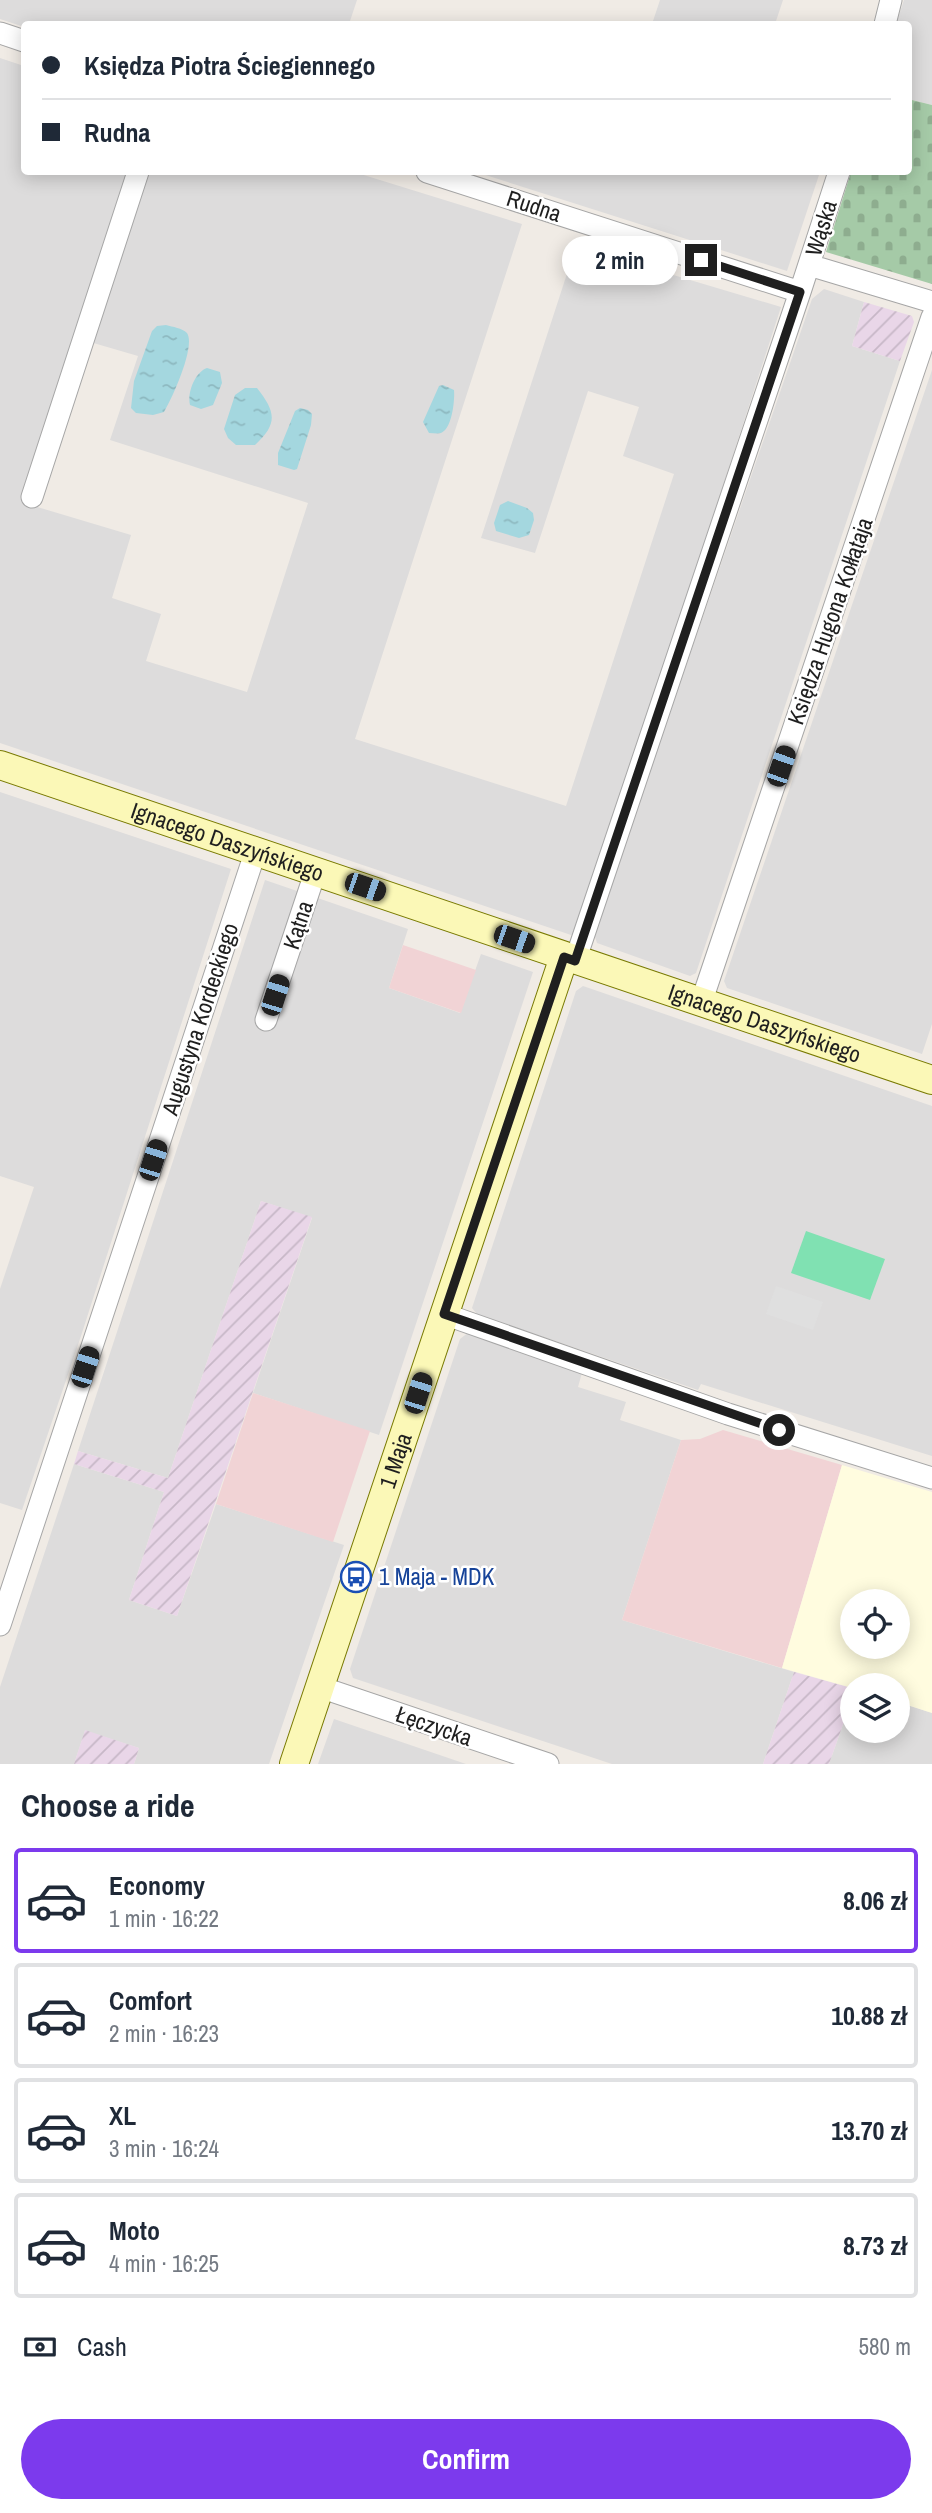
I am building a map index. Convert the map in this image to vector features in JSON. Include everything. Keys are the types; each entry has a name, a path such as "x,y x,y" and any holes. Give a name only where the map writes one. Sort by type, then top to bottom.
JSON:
{"street":[{"path":"886,21 891,0"},
{"path":"0,33 21,40"},
{"path":"32,497 137,175"},
{"name":"Rudna","path":"436,175 800,292"},
{"name":"Wąska","path":"570,959 810,265 838,175"},
{"path":"810,265 932,302"},
{"name":"Księdza Hugona Kołłątaja","path":"701,1003 932,317"},
{"name":"Ignacego Daszyńskiego","path":"0,765 316,870 701,1003 931,1076"},
{"name":"Augustyna Kordeckiego","path":"0,1625 256,850"},
{"name":"Kątna","path":"266,1020 316,870"},
{"name":"1 Maja","path":"294,1764 444,1314 570,959"},
{"path":"444,1314 728,1414 932,1478"},
{"name":"Łęczycka","path":"320,1687 548,1764"}],"shaded area":[{"path":"0,0 357,0 350,21 21,21 21,26 0,19"},
{"path":"660,0 783,0 776,21 653,21"},
{"path":"904,0 932,0 932,105 912,100 912,21 897,21"},
{"path":"0,58 21,65 21,175 129,175 24,503 131,535 112,598 161,614 146,661 247,692 308,503 110,440 138,356 90,342 143,175 364,175 522,224 355,739 566,806 674,474 623,456 639,407 588,391 535,553 481,538 576,246 781,307 577,937 0,743"},
{"path":"485,175 819,175 787,271"},
{"path":"824,289 864,302 852,346 900,361 696,973 690,976 597,943 594,934 812,299"},
{"path":"864,302 912,316 914,322 900,361 852,346"},
{"path":"932,370 932,1024 922,1054 727,988 724,981"},
{"path":"0,792 231,869 81,1336 22,1510 0,1503 0,1289 34,1187 0,1176"},
{"path":"265,880 408,929 389,988 460,1013 481,954 533,972 379,1435 253,1393 312,1218 261,1201 168,1478 78,1451"},
{"path":"403,945 476,970 461,1013 389,988"},
{"path":"583,986 932,1106 932,1456 701,1384 698,1390 477,1314 472,1308 576,991"},
{"path":"261,1201 312,1217 177,1616 129,1600 164,1492 74,1464 78,1451 168,1478"},
{"path":"776,1286 823,1302 813,1330 766,1314"},
{"path":"469,1332 583,1369 578,1387 626,1402 620,1420 681,1440 622,1620 794,1672 763,1764 612,1764 353,1678 350,1669 460,1339"},
{"path":"253,1393 370,1431 333,1542 216,1504"},
{"path":"723,1430 842,1465 782,1668 622,1620 681,1440 700,1439"},
{"path":"74,1464 164,1492 129,1600 177,1616 216,1504 344,1545 269,1764 134,1764 139,1748 85,1731 74,1764 0,1764 0,1687"},
{"path":"842,1465 932,1492 932,1713 910,1706 910,1673 840,1673 840,1685 782,1668"},
{"path":"794,1672 840,1685 840,1733 829,1764 763,1764"},
{"path":"910,1706 932,1713 932,1764 829,1764 840,1733 840,1743 910,1743"},
{"path":"334,1719 466,1764 318,1764"},
{"path":"85,1730 139,1748 134,1764 74,1764"}],"green space":[{"path":"912,100 932,105 932,284 826,252 850,175 912,175"},
{"path":"806,1231 885,1259 870,1300 791,1273"}],"water":[{"path":"166,325 187,333 188,349 182,372 164,412 153,415 136,413 131,408 134,381 152,331 157,326"},
{"path":"207,368 220,372 222,383 213,405 201,409 190,405 190,395 196,378"},
{"path":"439,386 454,390 450,420 441,433 429,433 423,422"},
{"path":"245,388 257,388 271,410 268,430 255,445 236,445 228,438 224,429 235,395"},
{"path":"300,408 312,414 311,425 297,469 294,470 278,465 278,453 295,411"},
{"path":"508,501 533,513 534,520 529,535 519,538 496,531 494,523 500,505"}],"place":[{"name":"1 Maja - MDK","path":"356,1577"}],"route":[{"path":"701,260 800,292 575,961 564,957 444,1314 779,1430"}]}
